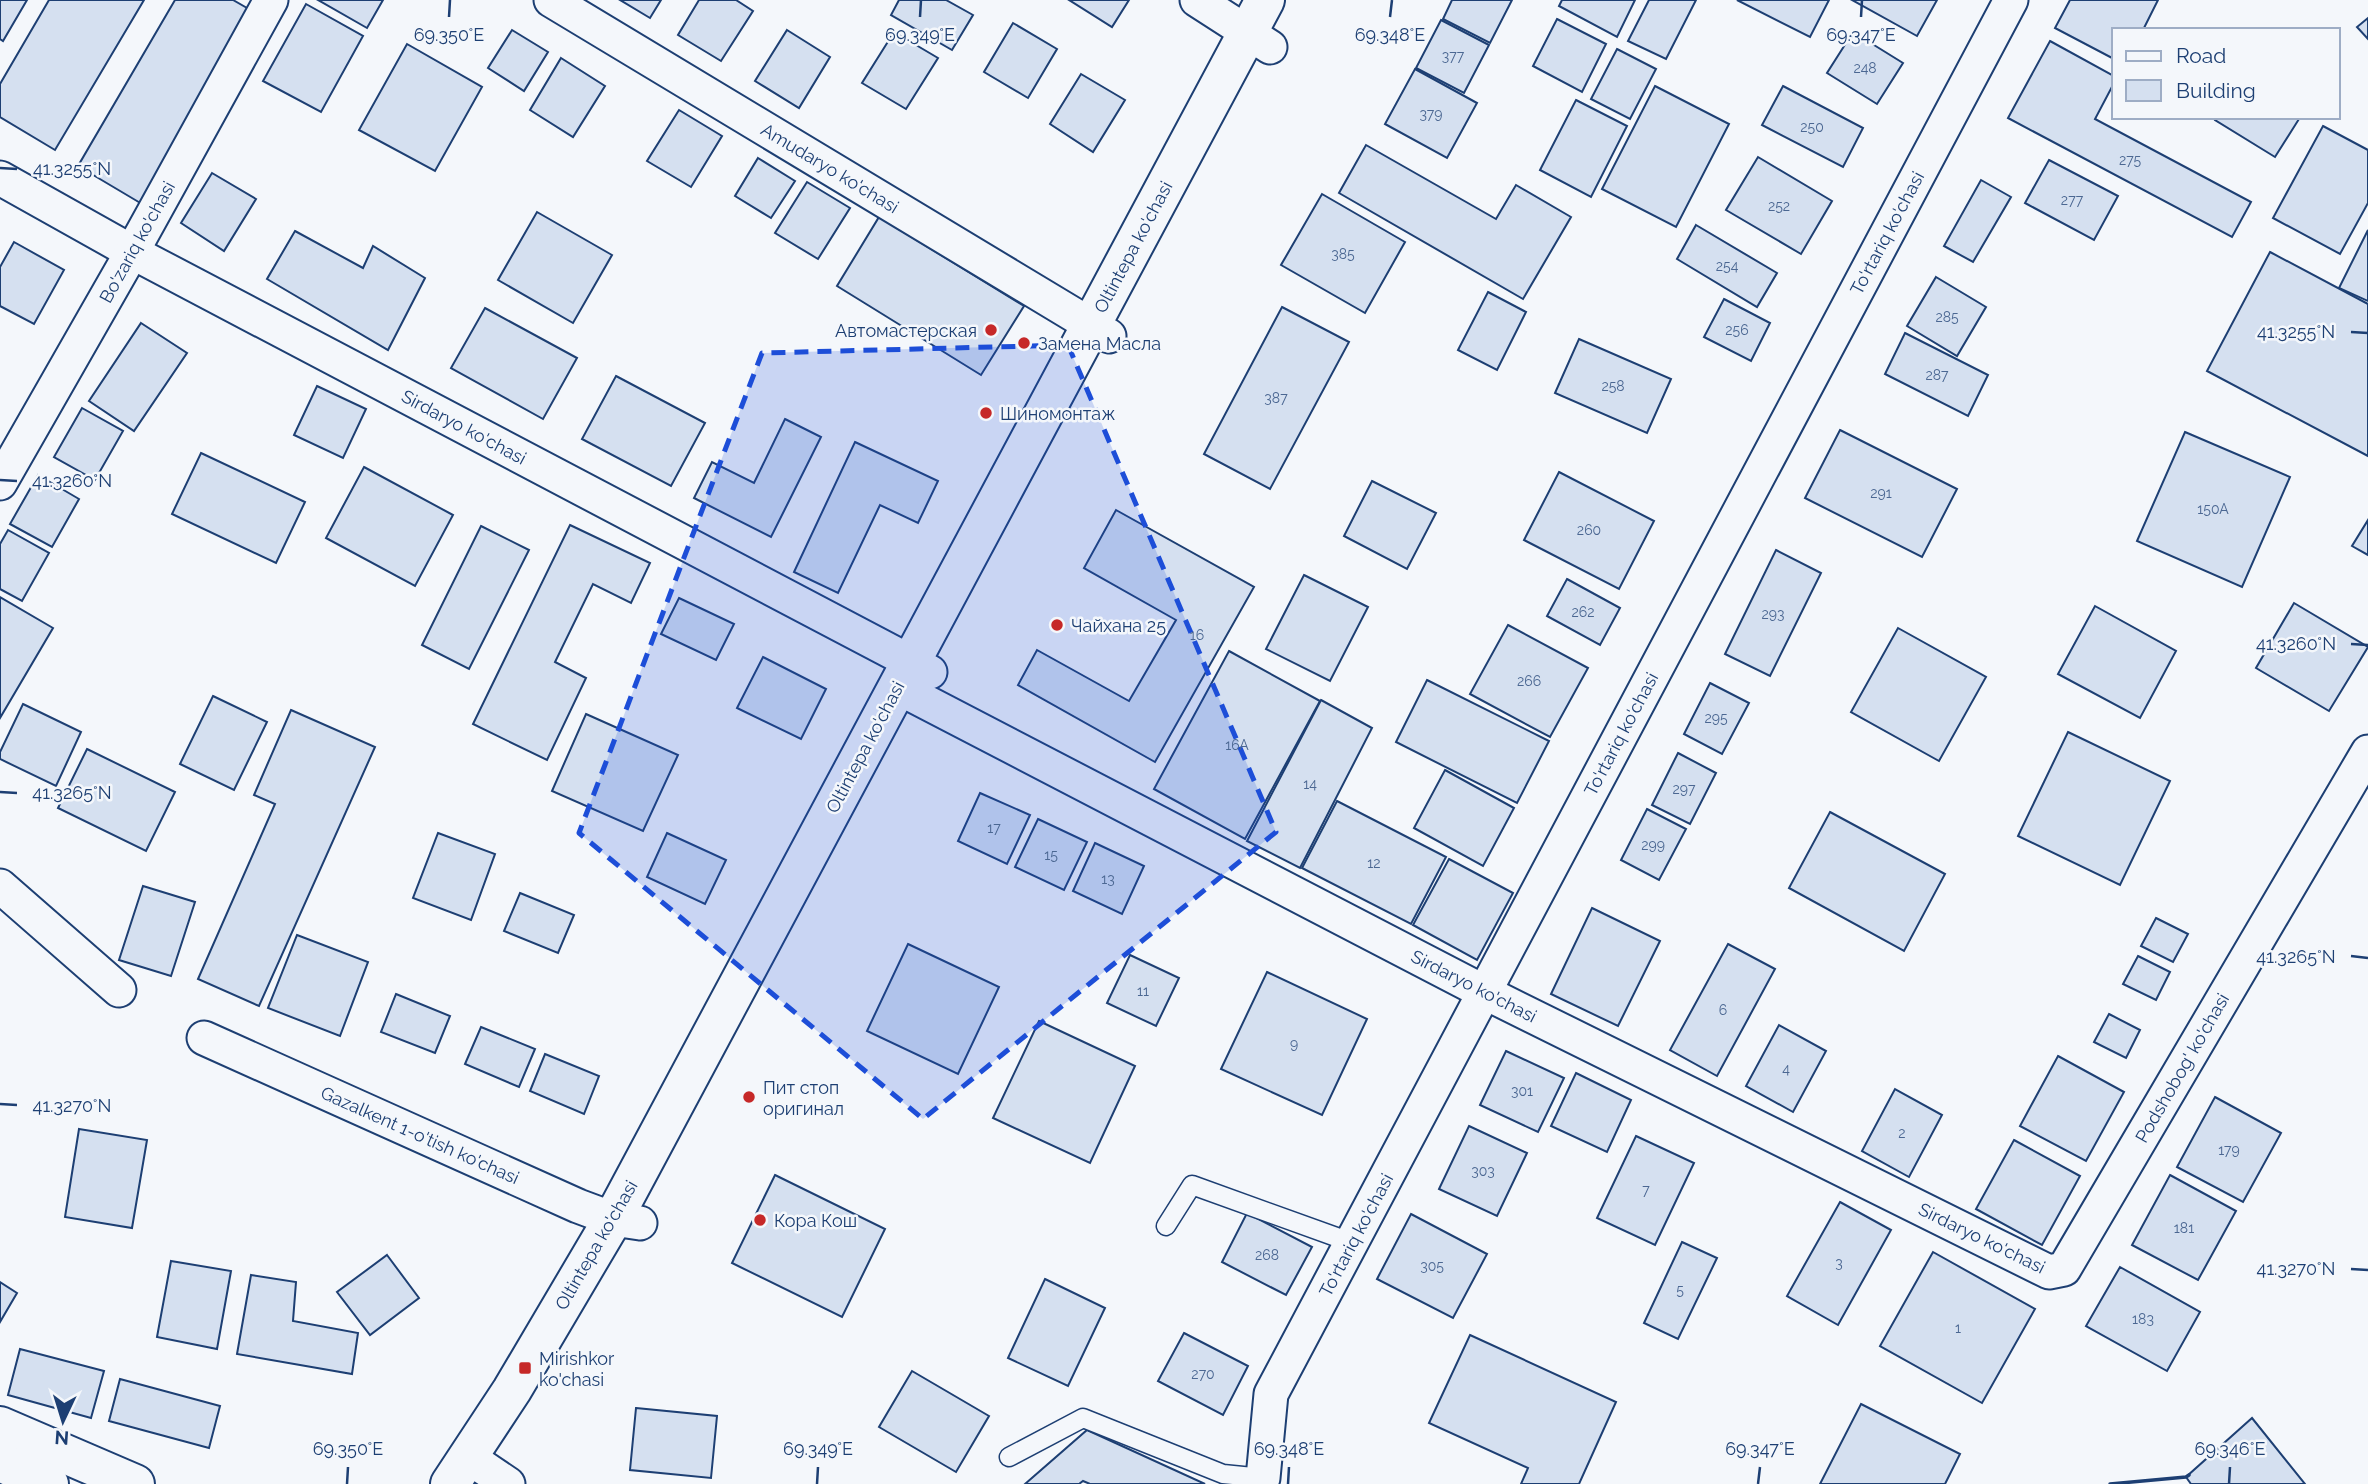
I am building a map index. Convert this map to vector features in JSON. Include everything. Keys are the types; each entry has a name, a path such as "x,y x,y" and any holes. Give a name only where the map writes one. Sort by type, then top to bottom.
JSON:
{"main road":[{"name":"Oltintepa ko'chasi","path":"1258,41 1265,0"},
{"name":"Oltintepa ko'chasi","path":"479,1476 627,1221 1100,331 1258,41 1294,0"},
{"path":"0,1426 135,1484"},
{"path":"0,1462 49,1484"}],"street":[{"name":"Bo'zariq ko'chasi","path":"0,483 271,0"},
{"name":"Amudaryo ko'chasi","path":"551,0 1100,331"},
{"path":"1197,0 1258,41"},
{"name":"To'rtariq ko'chasi","path":"1263,1478 1270,1394 1353,1243 2011,0"},
{"name":"Sirdaryo ko'chasi","path":"0,178 1484,992 2049,1272 2057,1272"},
{"name":"Podshobog' ko'chasi","path":"2057,1272 2064,1269 2368,752"},
{"path":"0,886 120,990"},
{"name":"Gazalkent 1-o'tish ko'chasi","path":"204,1038 578,1206 627,1221"}],"lane":[{"path":"1166,1226 1192,1185 1353,1243"},
{"path":"1009,1457 1083,1419 1223,1474 1263,1478"}],"highlighted area":[{"path":"1068,345 1276,832 923,1119 579,833 762,353"}],"building":[{"path":"0,0 27,0 3,41 0,39"},
{"path":"49,0 144,0 55,150 0,117 0,84"},
{"path":"175,0 233,0 254,12 142,204 78,166"},
{"path":"318,0 383,0 367,28"},
{"path":"620,0 661,0 650,18"},
{"path":"699,0 736,0 753,11 721,61 678,35"},
{"path":"899,0 946,0 973,15 952,50 891,15"},
{"path":"1069,0 1129,0 1112,27"},
{"path":"1452,0 1512,0 1490,43 1443,19"},
{"path":"1562,0 1635,0 1617,37 1559,6"},
{"path":"1649,0 1696,0 1666,59 1628,41"},
{"path":"1737,0 1829,0 1810,37"},
{"path":"1852,0 1937,0 1917,36"},
{"path":"2070,0 2158,0 2144,28 2112,28 2112,58 2055,28"},
{"path":"306,4 363,36 321,112 263,81"},
{"path":"2368,18 2368,39 2357,27"},
{"path":"1557,19 1606,44 1582,92 1533,66"},
{"path":"1441,20 1489,45 1464,93 1416,68"},
{"path":"1013,23 1057,49 1028,98 984,72"},
{"path":"512,30 548,52 524,91 488,68"},
{"path":"787,30 830,57 799,108 755,81"},
{"path":"894,32 938,58 906,109 862,83"},
{"path":"1853,32 1903,63 1877,104 1827,73"},
{"path":"2050,41 2112,75 2112,87 2095,119 2251,202 2232,237 2008,118"},
{"path":"407,44 482,87 435,171 359,130"},
{"path":"1617,49 1656,69 1630,119 1591,99"},
{"path":"561,58 605,86 573,137 530,110"},
{"path":"1415,69 1477,103 1447,158 1385,124"},
{"path":"1081,74 1125,100 1093,152 1050,124"},
{"path":"1655,86 1729,124 1676,227 1602,189"},
{"path":"1783,86 1863,128 1843,167 1762,125"},
{"path":"1576,100 1627,126 1591,197 1540,170"},
{"path":"679,110 722,136 691,187 647,161"},
{"path":"2215,119 2299,119 2275,157"},
{"path":"2323,126 2368,150 2368,203 2340,254 2273,218"},
{"path":"1366,145 1496,219 1516,185 1571,217 1523,299 1339,193"},
{"path":"1758,157 1832,201 1801,254 1726,210"},
{"path":"758,158 795,181 771,218 735,196"},
{"path":"2049,160 2118,196 2094,240 2025,203"},
{"path":"212,173 256,199 224,251 181,223"},
{"path":"1981,180 2011,197 1973,262 1944,246"},
{"path":"807,182 850,208 818,259 775,233"},
{"path":"1322,194 1405,242 1365,313 1281,265"},
{"path":"537,212 612,255 573,323 498,280"},
{"path":"879,217 1024,306 981,375 837,286"},
{"path":"1696,225 1777,273 1757,307 1677,259"},
{"path":"2368,230 2368,301 2339,288"},
{"path":"295,231 363,268 373,246 425,278 388,350 267,279"},
{"path":"14,242 64,270 34,324 0,306 0,267"},
{"path":"2270,252 2368,304 2368,456 2207,371"},
{"path":"1936,277 1986,307 1957,356 1907,326"},
{"path":"1488,292 1526,312 1497,370 1458,350"},
{"path":"1724,299 1770,323 1751,361 1704,337"},
{"path":"1282,307 1349,342 1270,489 1204,454"},
{"path":"485,308 577,358 543,419 451,368"},
{"path":"141,323 187,353 134,431 89,401"},
{"path":"1905,333 1988,375 1968,416 1885,374"},
{"path":"1579,339 1671,379 1647,433 1555,393"},
{"path":"616,376 705,423 671,486 582,439"},
{"path":"317,386 366,409 343,458 294,435"},
{"path":"82,408 123,431 95,480 54,457"},
{"path":"785,419 821,437 771,537 694,498 712,462 754,483"},
{"path":"1840,430 1957,489 1922,557 1805,498"},
{"path":"2185,432 2290,477 2242,587 2137,541"},
{"path":"855,442 938,481 918,523 880,505 838,593 794,572"},
{"path":"201,453 305,502 276,563 172,514"},
{"path":"364,467 453,515 415,586 326,538"},
{"path":"1559,472 1654,521 1619,589 1524,540"},
{"path":"38,475 79,499 52,547 10,524"},
{"path":"1372,481 1436,513 1407,569 1344,536"},
{"path":"1116,510 1254,587 1155,762 1018,685 1037,650 1129,701 1176,620 1084,568"},
{"path":"2368,520 2368,555 2352,546"},
{"path":"570,525 650,563 631,603 593,584 555,662 586,678 547,760 473,724"},
{"path":"481,526 529,550 469,669 422,645"},
{"path":"8,530 49,553 22,601 0,589 0,544"},
{"path":"1776,550 1821,573 1770,676 1725,654"},
{"path":"1304,575 1368,607 1330,681 1266,649"},
{"path":"1567,579 1620,608 1600,645 1547,616"},
{"path":"0,597 53,628 0,718"},
{"path":"679,598 734,624 716,660 661,634"},
{"path":"2294,603 2368,647 2329,711 2256,668"},
{"path":"2095,606 2176,651 2140,718 2058,674"},
{"path":"1508,625 1588,668 1550,737 1470,694"},
{"path":"1898,628 1986,677 1939,761 1851,712"},
{"path":"1229,651 1320,701 1245,839 1154,789"},
{"path":"763,657 826,689 801,739 737,708"},
{"path":"1427,680 1549,741 1517,803 1396,742"},
{"path":"1710,683 1749,703 1722,754 1684,734"},
{"path":"213,696 267,722 234,790 180,764"},
{"path":"1321,700 1372,728 1300,868 1247,841"},
{"path":"23,704 81,732 56,786 0,759 0,752"},
{"path":"291,710 375,747 259,1006 198,979 275,804 254,795"},
{"path":"586,714 678,755 643,831 552,791"},
{"path":"2068,732 2170,781 2120,885 2018,836"},
{"path":"87,749 175,792 146,851 58,808"},
{"path":"1678,753 1716,773 1690,824 1652,805"},
{"path":"1445,770 1514,808 1483,866 1414,828"},
{"path":"980,793 1030,815 1007,864 958,841"},
{"path":"1337,801 1446,857 1411,924 1302,868"},
{"path":"1647,809 1686,829 1659,880 1621,860"},
{"path":"1830,812 1945,874 1904,951 1789,888"},
{"path":"1038,819 1087,842 1064,890 1015,867"},
{"path":"438,833 495,854 471,920 413,898"},
{"path":"667,833 726,860 705,904 647,877"},
{"path":"1095,843 1144,866 1122,914 1073,891"},
{"path":"1449,859 1513,893 1477,960 1413,925"},
{"path":"143,886 195,902 171,976 119,960"},
{"path":"520,893 574,915 558,953 504,931"},
{"path":"1592,908 1660,941 1618,1026 1551,994"},
{"path":"2156,918 2188,934 2173,962 2141,946"},
{"path":"297,935 368,962 340,1036 268,1008"},
{"path":"908,944 999,987 958,1074 867,1031"},
{"path":"1728,944 1775,969 1717,1076 1670,1050"},
{"path":"1130,955 1179,978 1156,1026 1107,1003"},
{"path":"2138,956 2170,972 2156,1000 2123,984"},
{"path":"1267,972 1367,1019 1322,1115 1221,1069"},
{"path":"396,994 450,1016 435,1053 381,1032"},
{"path":"2109,1014 2140,1030 2126,1058 2094,1042"},
{"path":"1039,1021 1135,1066 1090,1163 993,1118"},
{"path":"1779,1025 1826,1051 1793,1112 1746,1086"},
{"path":"481,1027 535,1049 519,1087 465,1064"},
{"path":"1506,1051 1564,1078 1538,1132 1480,1105"},
{"path":"545,1054 599,1076 584,1114 530,1091"},
{"path":"2058,1056 2124,1092 2086,1161 2020,1126"},
{"path":"1576,1073 1631,1100 1607,1152 1551,1126"},
{"path":"1895,1089 1942,1115 1909,1177 1862,1151"},
{"path":"2215,1097 2281,1133 2243,1202 2177,1167"},
{"path":"1469,1126 1527,1153 1497,1216 1439,1189"},
{"path":"79,1129 147,1140 132,1228 65,1217"},
{"path":"1636,1136 1694,1163 1655,1245 1597,1218"},
{"path":"2014,1140 2080,1176 2042,1245 1976,1209"},
{"path":"775,1175 885,1229 842,1317 732,1263"},
{"path":"2170,1175 2236,1211 2198,1280 2132,1245"},
{"path":"1840,1202 1891,1230 1838,1325 1787,1296"},
{"path":"1247,1213 1312,1247 1286,1295 1222,1262"},
{"path":"1411,1214 1487,1254 1453,1318 1377,1279"},
{"path":"1682,1242 1717,1258 1678,1339 1644,1323"},
{"path":"1933,1252 2035,1309 1982,1403 1880,1346"},
{"path":"387,1255 419,1298 370,1335 337,1292"},
{"path":"171,1261 231,1271 217,1349 157,1337"},
{"path":"2120,1267 2200,1312 2167,1371 2086,1326"},
{"path":"251,1275 296,1282 293,1321 358,1333 352,1374 237,1354"},
{"path":"1045,1279 1105,1308 1068,1386 1008,1358"},
{"path":"0,1282 17,1293 0,1322"},
{"path":"1184,1333 1248,1366 1223,1415 1158,1381"},
{"path":"1470,1335 1616,1402 1579,1484 1521,1484 1528,1468 1429,1423"},
{"path":"20,1349 104,1371 91,1418 8,1395"},
{"path":"912,1371 989,1416 956,1472 879,1427"},
{"path":"120,1379 220,1406 209,1448 109,1421"},
{"path":"1861,1404 1960,1454 1945,1484 1820,1484"},
{"path":"636,1408 717,1416 711,1478 630,1470"},
{"path":"2252,1418 2305,1484 2191,1484 2186,1477"},
{"path":"1087,1430 1205,1484 1090,1484 1083,1481 1079,1484 1025,1484"}],"wall":[{"path":"2110,1484 2189,1475"}],"place":[{"name":"Автомастерская","path":"991,330"},
{"name":"Замена Маслa","path":"1024,343"},
{"name":"Шиномонтаж","path":"986,413"},
{"name":"Чайхана 25","path":"1057,625"},
{"name":"Пит стоп оригинал","path":"749,1097"},
{"name":"Кора Кош","path":"760,1220"},
{"name":"Mirishkor ko'chasi","path":"525,1368"}]}
